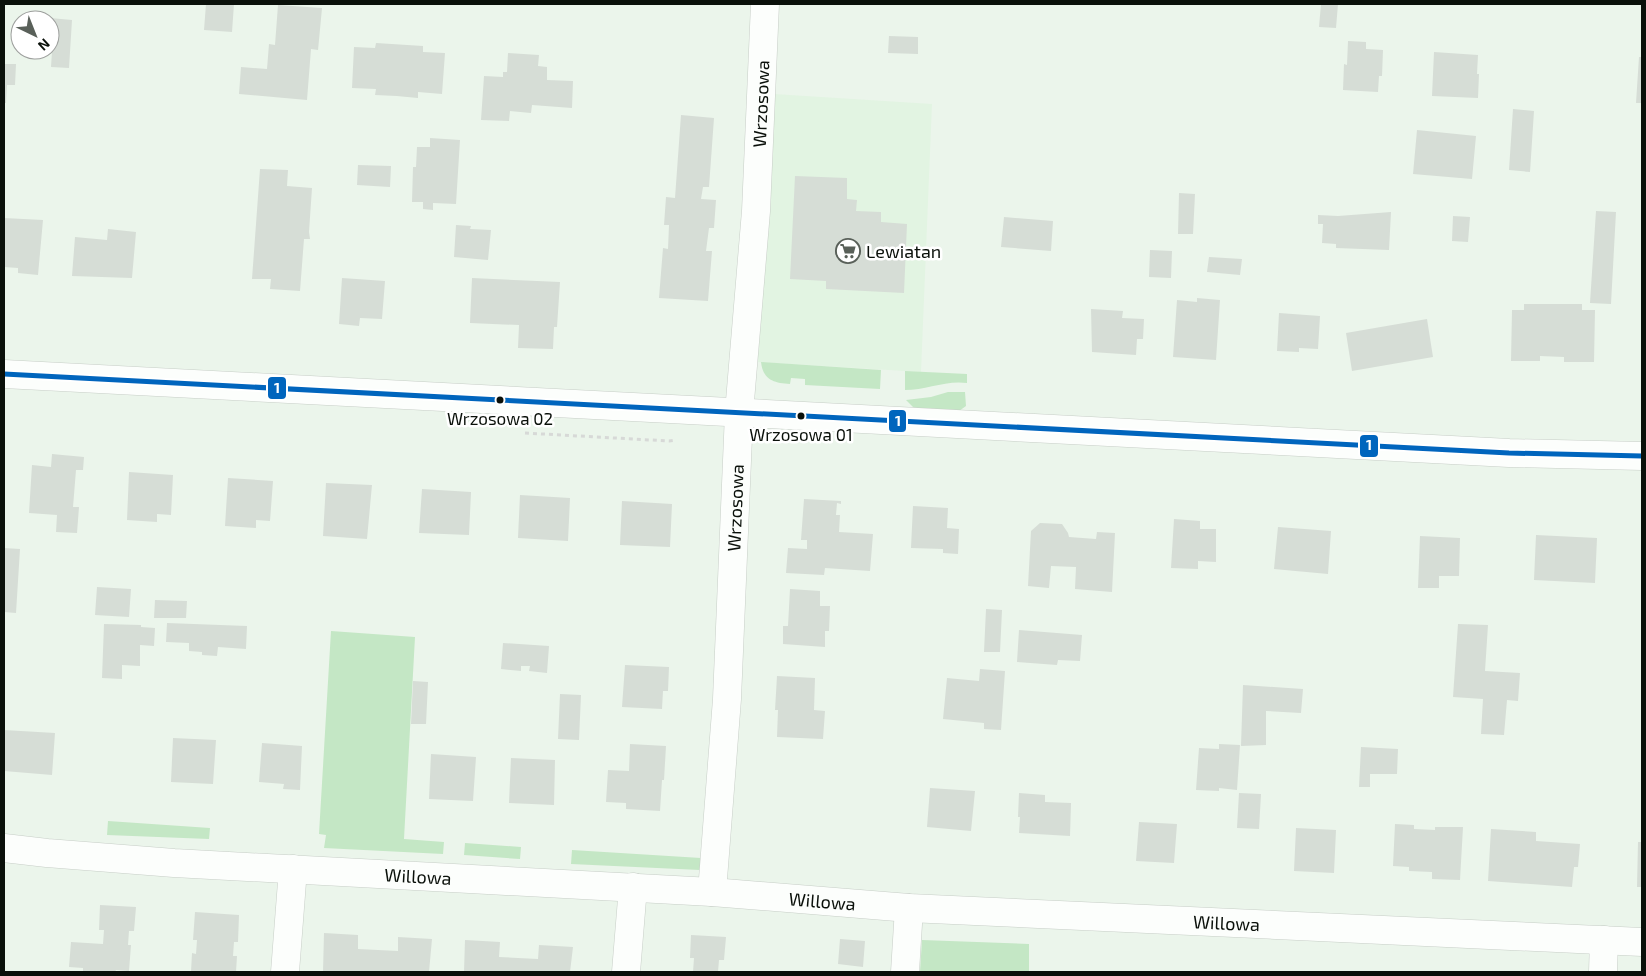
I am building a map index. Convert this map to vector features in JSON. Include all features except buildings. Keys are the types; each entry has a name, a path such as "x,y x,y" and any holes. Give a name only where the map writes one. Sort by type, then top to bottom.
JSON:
{"street":[{"name":"Wrzosowa","path":"712,892 727,699 739,413 756,211 766,4"},
{"path":"4,374 1509,453 1642,456"},
{"name":"Willowa","path":"4,848 66,855 712,892 909,908 1642,942"},
{"path":"285,972 293,869"},
{"path":"626,972 633,887"},
{"path":"905,972 909,908"},
{"path":"1603,972 1604,940"}],"shaded area":[{"path":"774,94 932,104 921,372 756,362"}],"green space":[{"path":"761,362 881,370 880,389 805,385 805,379 791,378 790,384 779,383 767,377"},
{"path":"905,371 967,374 967,383 959,382 905,390"},
{"path":"948,392 965,392 966,406 959,411 914,408 906,400 931,397"},
{"path":"331,631 415,637 404,839 444,842 443,854 324,848 326,835 319,834"},
{"path":"108,821 210,828 209,839 107,835"},
{"path":"465,843 521,847 520,859 464,855"},
{"path":"572,850 701,858 700,870 571,864"},
{"path":"922,940 1029,944 1029,972 920,972"}],"transit line":[{"name":"1","path":"4,374 1509,453 1642,456"}],"place":[{"name":"Lewiatan","path":"848,251"},
{"name":"Wrzosowa 02","path":"500,400"},
{"name":"Wrzosowa 01","path":"801,416"}]}
